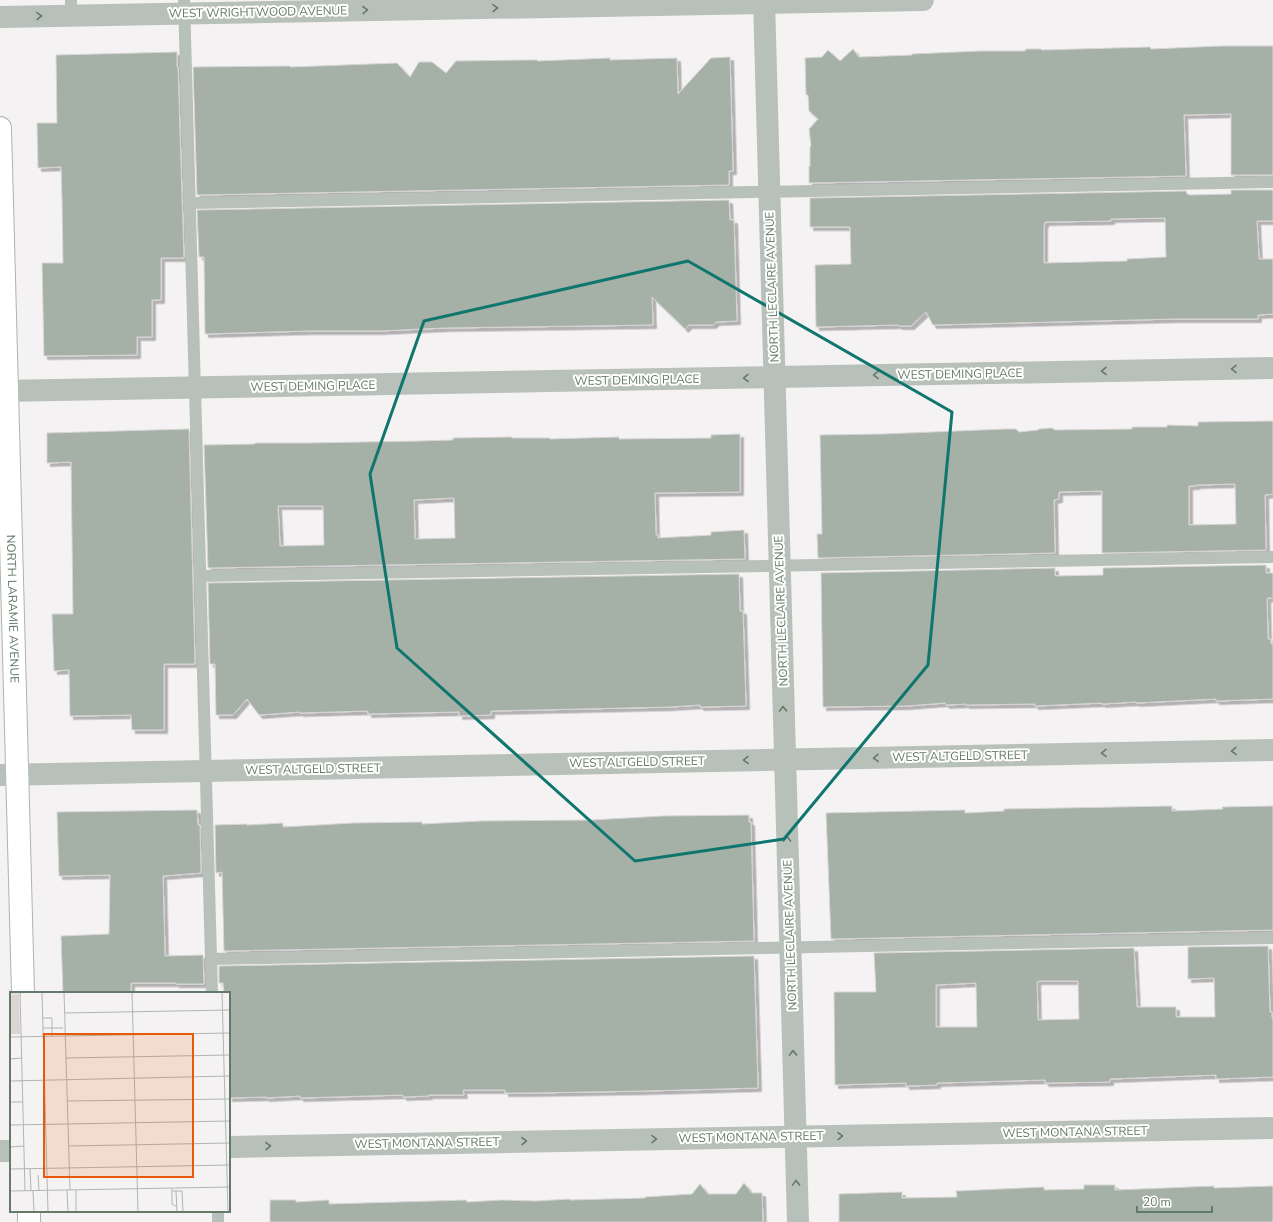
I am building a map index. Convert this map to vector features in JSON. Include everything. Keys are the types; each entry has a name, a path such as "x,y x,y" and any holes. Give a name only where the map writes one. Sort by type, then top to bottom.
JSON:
{"street":[{"name":"WEST WRIGHTWOOD AVENUE","path":"0,17 71,8 923,0"},
{"name":"NORTH LECLAIRE AVENUE","path":"764,2 798,1222"},
{"name":"NORTH LARAMIE AVENUE","path":"0,128 8,775 23,992"},
{"name":"WEST DEMING PLACE","path":"3,391 1273,368"},
{"name":"WEST ALTGELD STREET","path":"8,775 1273,750"},
{"name":"WEST MONTANA STREET","path":"230,1147 1273,1128"}],"lane":[{"path":"184,7 212,992"},
{"path":"190,203 1273,182"},
{"path":"200,576 1273,557"},
{"path":"211,959 1273,938"}],"highlighted area":[{"path":"688,261 952,412 928,665 784,839 635,861 397,648 370,474 424,321"}],"building":[{"path":"1220,46 1273,46 1273,175 1231,175 1231,114 1184,115 1186,176 809,183 811,146 809,129 818,119 809,111 808,95 806,95 805,58 822,57 828,50 840,61 853,49 859,57 980,51 1025,51 1026,49 1042,50 1150,47 1151,49"},
{"path":"177,52 184,258 161,258 161,300 152,300 152,337 137,337 137,355 44,356 42,263 63,263 61,167 38,168 37,123 57,123 56,55"},
{"path":"730,57 733,171 729,171 729,185 197,195 193,67 290,67 397,63 410,77 419,62 432,62 446,73 456,61 677,58 678,94 711,58"},
{"path":"1231,190 1273,190 1273,221 1257,221 1259,259 1273,259 1273,314 1258,315 1258,319 1174,319 933,325 926,312 911,326 816,327 815,265 851,264 850,227 810,227 810,198 1186,191 1189,195 1231,194","holes":["1165,218 1166,257 1127,259 1127,261 1044,263 1044,225 1045,222"]},
{"path":"729,200 730,220 734,220 737,321 716,322 713,325 689,325 685,329 652,297 653,325 205,334 204,257 199,257 197,210"},
{"path":"1273,421 1273,494 1265,495 1266,550 1102,553 1102,491 1059,492 1059,499 1054,500 1055,553 818,558 817,534 822,534 820,435 1005,429 1016,429 1019,432 1052,428 1055,430 1132,429 1132,427 1167,427 1167,425 1198,426 1198,422","holes":["1235,484 1236,524 1189,525 1189,486"]},
{"path":"189,429 195,664 164,664 164,730 132,730 131,715 70,716 69,670 54,671 52,614 73,614 71,462 47,463 47,433"},
{"path":"740,434 740,492 655,493 656,535 658,535 658,538 711,535 711,532 744,530 745,559 208,568 204,445 420,441 453,440 453,438 511,437 550,439 619,437 619,439 711,438 711,435","holes":["454,498 455,538 415,539 414,500","278,506 323,506 324,545 280,546"]},
{"path":"1266,565 1266,573 1273,573 1273,598 1267,599 1268,639 1271,639 1271,644 1273,644 1273,699 1216,701 1216,699 1035,706 1035,704 946,705 945,703 907,706 823,707 821,573 1055,568 1055,576 1103,575 1103,568"},
{"path":"739,574 740,611 743,611 746,706 700,707 700,705 491,711 491,715 459,716 459,712 368,714 368,711 300,712 259,715 247,699 233,715 216,715 215,664 210,664 208,583"},
{"path":"1172,806 1172,811 1223,809 1222,807 1273,806 1273,930 831,939 826,813 965,810 965,813 1004,811 1004,809"},
{"path":"197,810 198,825 200,825 201,873 163,876 165,956 203,955 204,984 131,983 131,992 63,992 61,936 109,934 110,875 59,876 57,812"},
{"path":"749,815 749,822 751,822 754,941 224,951 222,872 216,873 215,825 283,823 283,827 353,823 422,822 422,824 481,821 592,820 662,816"},
{"path":"1268,946 1270,1012 1272,1012 1273,1018 1273,1077 1216,1079 1216,1075 1110,1079 1110,1082 1045,1083 1045,1080 937,1083 937,1085 906,1086 906,1083 835,1085 834,992 876,992 874,953 1134,948 1137,1007 1176,1007 1176,1017 1215,1017 1214,978 1188,979 1188,947","holes":["1078,981 1079,1019 1038,1020 1037,982","976,983 977,1027 936,1027 936,985"]},
{"path":"754,956 758,1088 530,1093 505,1093 505,1090 463,1090 464,1095 403,1097 403,1095 300,1098 300,1096 230,1098 230,992 224,992 223,983 219,983 219,966"},
{"path":"744,1183 752,1193 762,1193 763,1222 270,1222 270,1200 296,1200 296,1202 329,1200 329,1204 466,1200 467,1202 502,1200 536,1201 645,1198 692,1194 700,1184 708,1194 736,1194"},
{"path":"1084,1185 1115,1185 1115,1190 1214,1186 1214,1188 1273,1186 1273,1222 839,1222 839,1194 902,1192 902,1198 957,1197 956,1191 1044,1187 1044,1190 1084,1189"}]}
